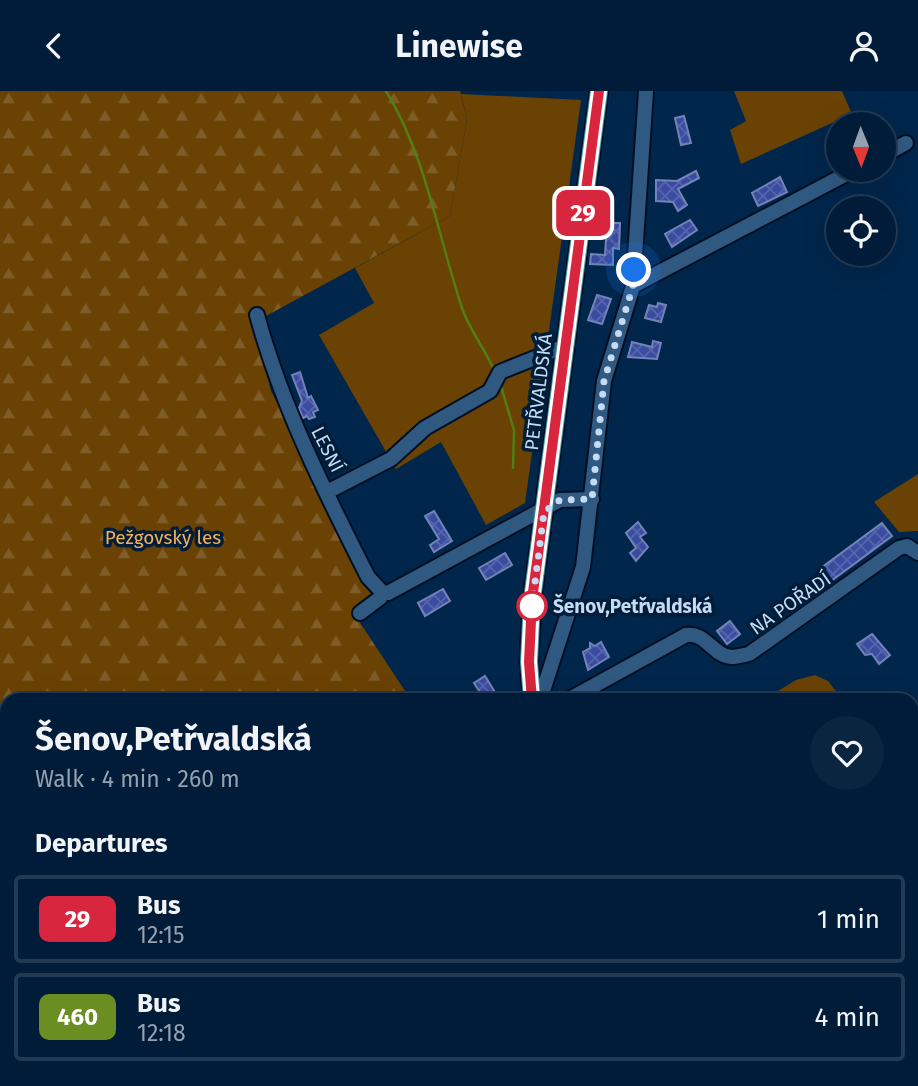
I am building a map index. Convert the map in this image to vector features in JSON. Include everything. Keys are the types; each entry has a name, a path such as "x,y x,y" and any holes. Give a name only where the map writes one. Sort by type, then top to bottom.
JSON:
{"main road":[{"name":"PETŘVALDSKÁ","path":"532,693 530,625 599,91"}],"street":[{"path":"542,693 583,567 604,381 633,286 646,91"},
{"path":"896,148 906,143"},
{"path":"633,286 831,182"},
{"name":"LESNÍ","path":"257,315 271,367 292,420 368,577 382,592"},
{"path":"327,492 391,459 425,428 490,391 500,372 565,346"},
{"path":"360,613 380,597 382,592 388,593 544,512 560,500 592,499"},
{"name":"NA POŘADÍ","path":"581,693 686,635 701,637 719,652 731,657 749,655 899,548 907,546 918,553"}],"green space":[{"name":"Pežgovský les","path":"0,91 460,91 467,119 450,216 253,323 271,391 376,594 353,612 406,693 0,693"},
{"path":"734,91 842,91 851,112 826,112 826,126 741,164 730,130 746,121"},
{"path":"461,94 581,100 525,503 486,525 441,442 396,469 319,335 374,303 355,268 450,216 467,119"},
{"path":"918,474 918,531 899,532 874,502"},
{"path":"815,675 828,681 837,693 775,693 796,680"}],"building":[{"path":"684,116 691,143 681,145 675,118"},
{"path":"696,171 699,178 678,189 687,205 678,211 673,202 656,201 656,180 677,181"},
{"path":"780,177 787,192 758,206 752,193"},
{"path":"690,220 697,230 672,247 665,234"},
{"path":"607,223 620,223 619,249 613,248 613,265 590,264 591,254 605,255"},
{"path":"597,295 611,299 602,324 588,320"},
{"path":"658,303 666,305 661,322 645,318 649,305 657,307"},
{"path":"653,341 661,343 657,359 628,357 632,342 652,347"},
{"path":"300,372 308,398 311,396 318,410 313,412 315,417 309,419 307,416 303,418 299,408 302,401 292,375"},
{"path":"434,511 452,541 434,552 430,545 439,539 425,516"},
{"path":"638,522 646,533 640,537 648,547 636,561 630,553 636,548 626,533"},
{"path":"882,523 892,536 831,581 821,568"},
{"path":"505,553 512,565 486,580 479,568"},
{"path":"443,589 450,601 425,616 418,603"},
{"path":"730,621 740,634 727,644 717,631"},
{"path":"872,634 890,655 879,664 872,654 865,655 857,644"},
{"path":"601,642 609,657 588,670 583,652 590,648 590,643 595,646"},
{"path":"485,676 496,693 480,693 474,683"}],"waterway":[{"path":"386,91 400,116 421,169 465,316 494,370"},
{"path":"500,383 514,430 513,468"}],"bus line":[{"name":"29","path":"531,693 529,662 532,600 599,91"}],"place":[{"name":"Šenov,Petřvaldská","path":"532,606"}],"route":[{"path":"532,606 544,512 560,500 592,499 604,381 633,286 634,270"}]}
